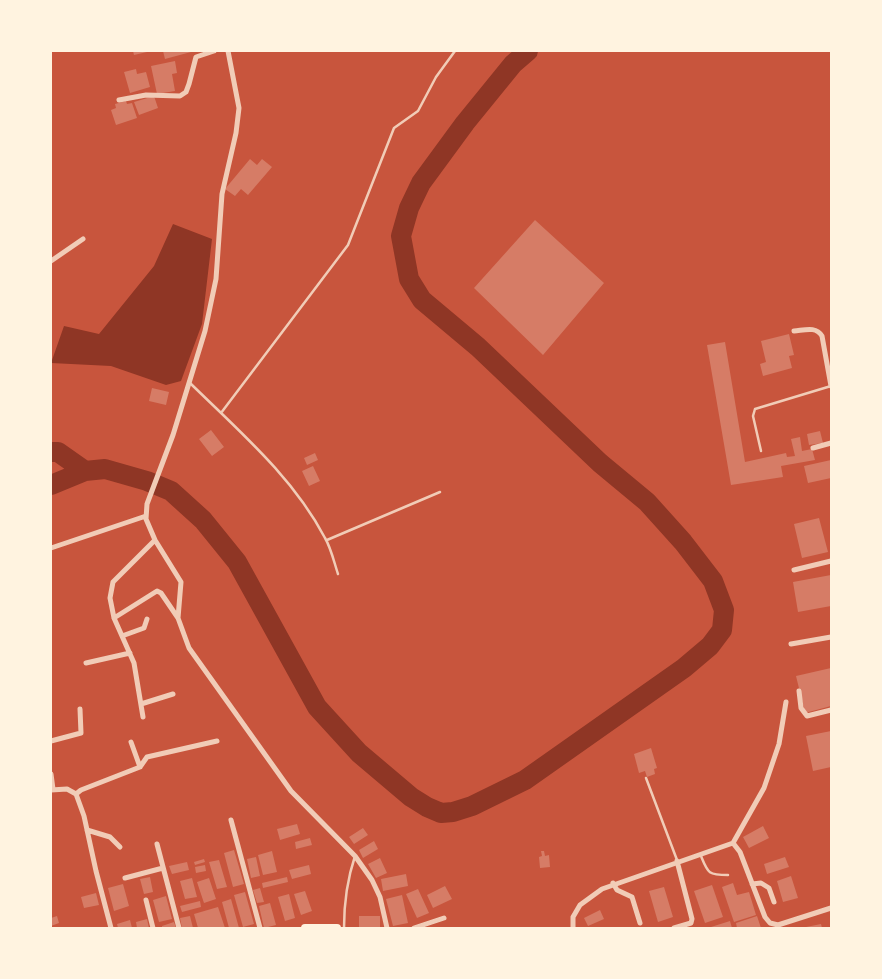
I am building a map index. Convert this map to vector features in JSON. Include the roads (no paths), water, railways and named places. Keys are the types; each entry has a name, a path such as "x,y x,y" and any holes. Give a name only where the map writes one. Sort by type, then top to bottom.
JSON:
{"main road":[{"path":"305,928 337,928"}],"street":[{"path":"119,100 146,95 172,98 180,96 186,92 196,57 214,51"},
{"path":"178,618 181,582 155,540 146,516 147,504 171,442 204,331 216,279 222,194 236,133 239,108 228,51"},
{"path":"51,261 83,239"},
{"path":"794,331 814,329 819,331 822,336 831,386"},
{"path":"813,448 831,443"},
{"path":"51,548 146,516"},
{"path":"143,716 138,680 130,653 114,618 110,598 113,582 155,540"},
{"path":"794,570 831,560"},
{"path":"114,618 157,591 161,593 178,618 189,648 256,745 291,791 355,856 377,888 387,928"},
{"path":"122,636 144,628 147,619"},
{"path":"791,644 831,637"},
{"path":"86,663 130,653"},
{"path":"799,692 801,708 807,716 831,710"},
{"path":"141,704 173,694"},
{"path":"573,928 573,917 580,905 590,896 613,883 733,843 764,788 778,744 786,702"},
{"path":"51,741 81,733 80,709"},
{"path":"131,742 140,767"},
{"path":"76,794 81,790 140,767 147,757 217,742"},
{"path":"51,774 52,789 67,789 76,794 87,830 111,928"},
{"path":"231,820 260,928"},
{"path":"87,830 110,837 120,847"},
{"path":"733,843 740,852 765,917 774,925 831,908"},
{"path":"157,844 179,928"},
{"path":"674,928 691,923 692,919 678,861"},
{"path":"126,878 163,868"},
{"path":"752,884 761,882 769,888 774,902"},
{"path":"613,883 617,890 632,897 640,923"},
{"path":"146,900 153,928"},
{"path":"414,928 444,918"}],"lane":[{"path":"221,413 348,245 394,128 418,111 436,77 456,51"},
{"path":"189,382 266,457 301,498 327,540 338,574"},
{"path":"761,451 753,416 755,409 831,386"},
{"path":"327,540 440,492"},
{"path":"646,778 678,861"},
{"path":"700,854 708,871 713,874 728,875"},
{"path":"344,928 344,903 348,878 355,856"}],"waterway":[{"path":"51,485 85,471 105,469 147,481 171,491 203,520 237,562 317,707 359,753 411,797 441,813 453,812 472,806 525,780 684,668 710,646 722,630 724,610 713,581 683,542 647,502 600,463 478,347 422,300 409,279 401,236 409,208 421,183 465,123 513,64 528,51"},
{"path":"51,452 58,452 85,471"}]}
